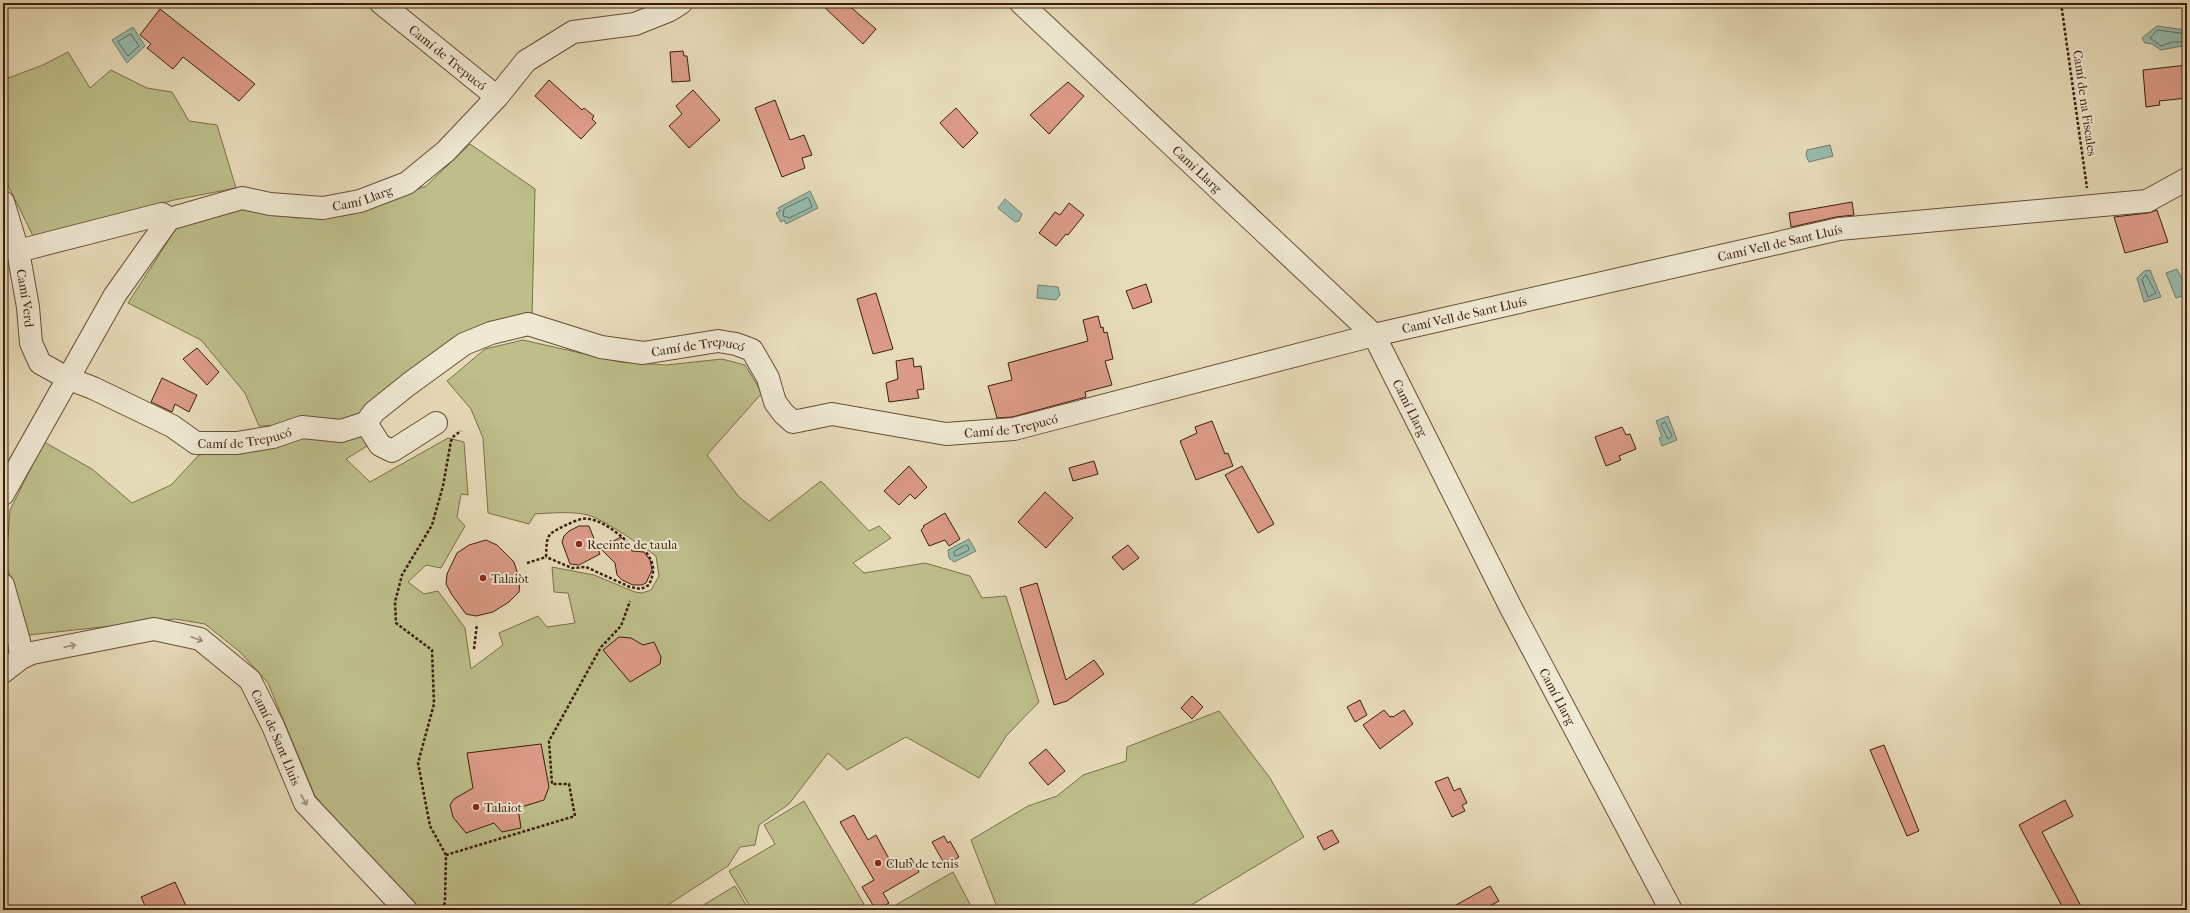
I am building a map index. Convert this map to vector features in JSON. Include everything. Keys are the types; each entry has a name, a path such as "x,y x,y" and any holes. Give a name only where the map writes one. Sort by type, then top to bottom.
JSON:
{"street":[{"name":"Camí de Trepucó","path":"381,3 497,97"},
{"name":"Camí Llarg","path":"169,219 242,198 270,204 323,208 360,201 407,183 446,151 497,97 526,61 573,32 635,24 670,10 681,3"},
{"name":"Camí Llarg","path":"1021,3 1374,335 1511,608 1671,910"},
{"name":"Camí Vell de Sant Lluís","path":"1374,335 1839,229 2147,201 2187,179"},
{"name":"Camí Verd","path":"3,202 18,251 28,307 31,343 40,363 67,378"},
{"path":"3,494 115,295 169,219 162,214 18,251"},
{"name":"Camí de Trepucó","path":"67,378 94,388 172,426 196,443 251,441 273,437 302,428 341,431 366,423 374,412 409,384 464,344 491,334 528,324 601,347 644,353 718,341 736,344 752,350 768,378 775,402 783,413 793,422 832,414 946,434 1014,429 1374,335"},
{"path":"366,423 380,445 392,452 436,423"},
{"path":"3,585 19,641 21,658 3,672"},
{"name":"Camí de Sant Lluis","path":"21,658 32,653 154,629 200,638 250,680 273,726 305,803 406,910"}],"path":[{"name":"Camí de na Fiscales","path":"2061,3 2089,206"},
{"path":"443,910 445,901 446,855 430,826 418,763 434,704 432,650 396,623 395,602 402,575 432,525 444,486 451,441 460,431"},
{"path":"527,563 546,557 572,568 586,567 630,587 641,589 649,585 654,574 652,560 643,548 633,548 623,536 590,519 576,520 553,530 547,540 546,557"},
{"path":"446,855 575,816 569,784 552,784 548,741 600,647 621,626 630,601"},
{"path":"474,649 477,624"}],"green space":[{"path":"68,52 90,88 111,70 147,88 172,92 189,121 217,125 236,188 174,200 34,238 3,175 3,80 43,65"},
{"path":"470,144 535,189 532,318 353,419 325,424 259,426 245,393 201,340 128,303 177,227 247,207 296,218 352,214 426,186"},
{"path":"523,340 620,362 666,365 722,359 745,365 762,393 707,455 739,497 769,521 821,481 869,531 879,526 891,538 853,563 864,573 925,563 970,576 982,598 1006,596 1039,702 1007,735 979,778 906,737 847,770 828,753 789,804 759,825 755,845 740,847 728,866 660,910 420,910 387,877 315,796 268,683 240,652 205,624 175,619 29,635 6,564 10,510 44,442 92,469 132,503 171,485 199,455 363,429 372,443 346,459 370,482 448,438 464,442 468,495 461,494 457,517 465,526 441,568 426,565 408,582 424,594 438,591 465,628 471,669 503,645 499,633 538,616 547,627 575,623 568,593 554,592 552,567 594,575 635,592 642,593 651,590 659,576 656,556 622,533 595,518 588,515 575,513 535,514 529,524 488,513 483,438 471,409 447,381 485,349"},
{"path":"1219,711 1270,778 1304,837 1183,910 998,910 971,840 1028,806 1057,796 1083,775 1126,761 1127,747"},
{"path":"804,801 864,904 854,910 752,910 729,871 775,844 764,825"},
{"path":"953,872 973,910 887,910"},
{"path":"735,886 749,910 695,910"}],"water":[{"path":"2157,26 2186,30 2187,45 2161,50 2152,44 2145,43 2142,38"},
{"path":"133,27 145,46 127,63 112,40"},
{"path":"1830,145 1833,156 1809,162 1806,156 1807,150"},
{"path":"810,191 818,208 786,224 784,220 781,222 776,213 780,211 778,208"},
{"path":"1005,199 1022,214 1019,221 1015,222 998,208"},
{"path":"2177,269 2186,287 2181,289 2184,289 2186,295 2176,298 2166,273"},
{"path":"2150,270 2161,297 2144,302 2137,278 2144,271"},
{"path":"1038,285 1058,287 1060,295 1056,300 1037,298"},
{"path":"1668,416 1677,440 1662,446 1659,438 1662,437 1656,421"},
{"path":"969,539 976,551 954,562 949,558 948,550"}],"building":[{"path":"820,3 846,3 876,29 863,44"},
{"path":"160,9 255,84 239,101 183,57 173,69 147,48 151,44 140,35"},
{"path":"683,51 684,56 687,56 690,81 672,82 670,52"},
{"path":"2187,65 2187,98 2159,101 2160,105 2146,107 2143,70"},
{"path":"549,80 582,110 584,108 594,116 592,119 596,123 581,139 535,96"},
{"path":"1068,82 1084,96 1049,134 1030,115"},
{"path":"693,90 720,120 689,148 669,126 682,114 676,106"},
{"path":"775,100 790,140 804,135 812,155 802,158 805,168 782,177 755,108"},
{"path":"956,108 978,133 963,148 940,123"},
{"path":"1852,202 1854,215 1836,217 1791,227 1789,213"},
{"path":"1069,203 1084,215 1068,235 1066,234 1056,246 1039,233 1055,212 1060,215"},
{"path":"2157,210 2168,242 2125,253 2114,217 2148,213"},
{"path":"1146,284 1152,302 1133,309 1126,291"},
{"path":"876,293 893,349 873,354 857,299"},
{"path":"1098,316 1101,328 1103,327 1104,333 1107,332 1113,359 1105,361 1112,385 1085,392 1086,397 1012,417 997,418 988,386 1012,380 1008,363 1088,341 1083,320"},
{"path":"197,348 219,372 207,385 183,359"},
{"path":"913,358 914,367 921,366 924,389 917,390 919,398 889,402 886,383 898,379 896,361"},
{"path":"162,378 197,395 189,412 175,404 172,412 151,402"},
{"path":"1212,421 1225,454 1228,453 1233,466 1196,480 1180,441 1197,433 1195,427"},
{"path":"1622,427 1626,435 1630,434 1636,449 1619,456 1621,460 1606,466 1595,437"},
{"path":"1094,461 1098,474 1073,481 1069,468"},
{"path":"909,466 927,487 915,499 910,494 899,505 884,491"},
{"path":"1242,466 1274,524 1258,533 1225,475"},
{"path":"1045,492 1073,518 1046,548 1018,522"},
{"path":"945,513 960,539 949,546 945,540 929,546 921,530 924,527 923,526"},
{"name":"Recinte de taula","path":"579,526 589,526 600,554 579,565 570,564 562,542 564,536 569,531"},
{"path":"621,537 632,551 644,552 650,560 652,570 646,583 642,585 633,585 622,580 617,575 615,563 600,548"},
{"name":"Talaiòt","path":"486,540 497,545 514,562 520,582 519,592 509,602 493,612 476,616 466,614 446,584 447,574 457,553 469,545"},
{"path":"1128,545 1139,558 1123,570 1112,557"},
{"path":"1037,583 1066,680 1094,660 1104,674 1067,701 1054,705 1020,588"},
{"path":"619,637 631,638 643,645 654,642 661,657 660,664 630,682 603,650"},
{"path":"1192,696 1203,707 1192,719 1181,708"},
{"path":"1360,700 1367,715 1355,722 1347,707"},
{"path":"1384,710 1390,717 1393,717 1404,710 1413,724 1380,749 1363,725"},
{"path":"541,744 549,787 544,800 518,808 521,828 502,832 494,823 466,833 453,817 450,805 454,799 473,788 467,753"},
{"path":"1884,745 1919,831 1907,836 1870,750"},
{"path":"1046,749 1065,771 1048,785 1029,763"},
{"path":"1448,777 1454,791 1460,788 1467,803 1462,805 1465,811 1452,817 1435,782"},
{"path":"2065,800 2073,816 2042,832 2083,910 2064,910 2019,825"},
{"name":"Club de tenis","path":"854,815 868,840 876,835 894,868 911,858 919,872 883,893 889,903 876,910 862,887 874,880 840,822"},
{"path":"1332,830 1339,842 1324,850 1317,837"},
{"path":"944,836 948,843 950,841 959,857 945,865 932,842"},
{"path":"175,882 188,910 147,910 141,897"},
{"path":"1490,886 1499,901 1482,910 1447,910"}],"place":[{"name":"Recinte de taula","path":"579,544"},
{"name":"Talaiòt","path":"483,578"},
{"name":"Talaiot","path":"476,807"},
{"name":"Club de tenis","path":"878,863"}]}
